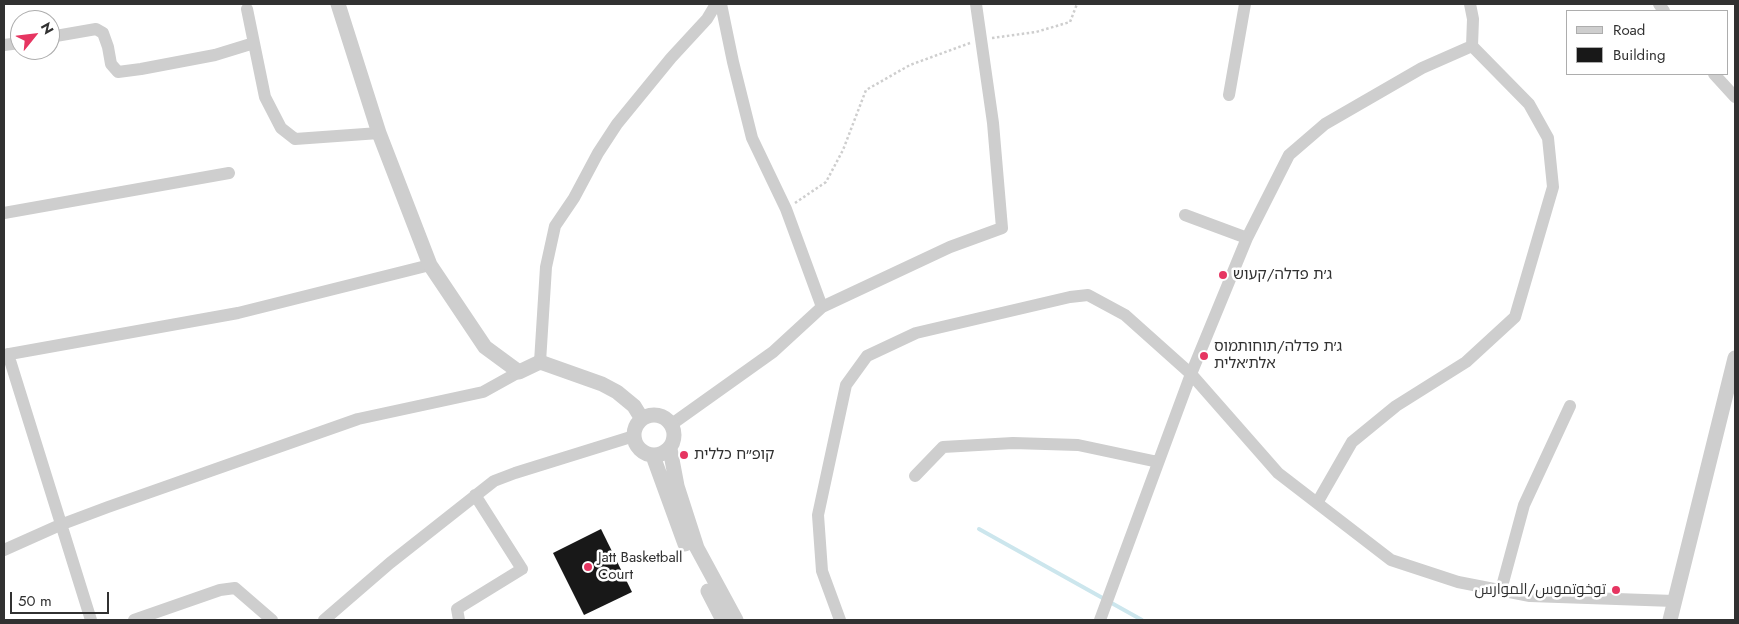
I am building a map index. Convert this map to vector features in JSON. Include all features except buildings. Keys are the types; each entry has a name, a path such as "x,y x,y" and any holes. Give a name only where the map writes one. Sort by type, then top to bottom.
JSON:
{"street":[{"path":"338,4 379,133 430,265 484,347 519,372"},
{"path":"540,362 546,267 555,226 574,198 598,153 617,124 671,58 707,19 716,4"},
{"path":"721,4 752,138 786,209 822,307"},
{"path":"672,424 773,352 822,307 950,246 1002,228 993,123 976,4"},
{"path":"1229,95 1245,4"},
{"path":"1317,503 1352,442 1396,406 1466,362 1515,317 1554,187 1548,138 1529,104 1472,46 1473,19 1470,4"},
{"path":"247,9 265,97 281,128 295,139 379,133"},
{"path":"60,35 96,29 103,33 112,64 118,72 215,55 254,43"},
{"path":"1100,620 1190,374 1247,238 1289,155 1325,124 1422,68 1472,46"},
{"path":"1715,75 1735,97"},
{"path":"4,213 229,173"},
{"path":"1185,215 1247,238"},
{"path":"91,620 6,355 238,313 430,265"},
{"path":"840,620 822,571 818,515 846,385 867,356 916,333 1070,297 1088,295 1125,315 1190,374 1278,473 1391,560 1458,582 1530,596 1674,601"},
{"path":"1670,620 1735,358"},
{"path":"4,550 60,525 358,419 482,392 540,362 602,384 617,392 634,406 642,419"},
{"path":"1500,590 1524,505 1570,406"},
{"path":"670,449 653,456 638,447 634,430 642,419 654,415 667,419 672,424 675,437 670,449 677,486 697,548 736,620"},
{"path":"327,619 390,562 494,481 634,436"},
{"path":"915,476 943,447 1005,443 1078,445 1158,462"},
{"path":"653,456 688,552 723,620"},
{"path":"459,620 457,609 522,569 475,495"},
{"path":"134,620 220,590 235,588 272,620"}],"path":[{"path":"786,209 826,182 842,150 866,90 910,64 982,39 1036,32 1070,22 1076,4"}],"waterway":[{"path":"979,529 1142,620"}],"place":[{"name":"ג׳ת פדלה/קעוש","path":"1223,275"},
{"name":"ג׳ת פדלה/תוחותמוס אלת׳אלית","path":"1204,356"},
{"name":"קופ״ח כללית","path":"684,455"},
{"name":"Jatt Basketball Court","path":"588,567"},
{"name":"توخوتموس/الموارس","path":"1616,590"}]}
